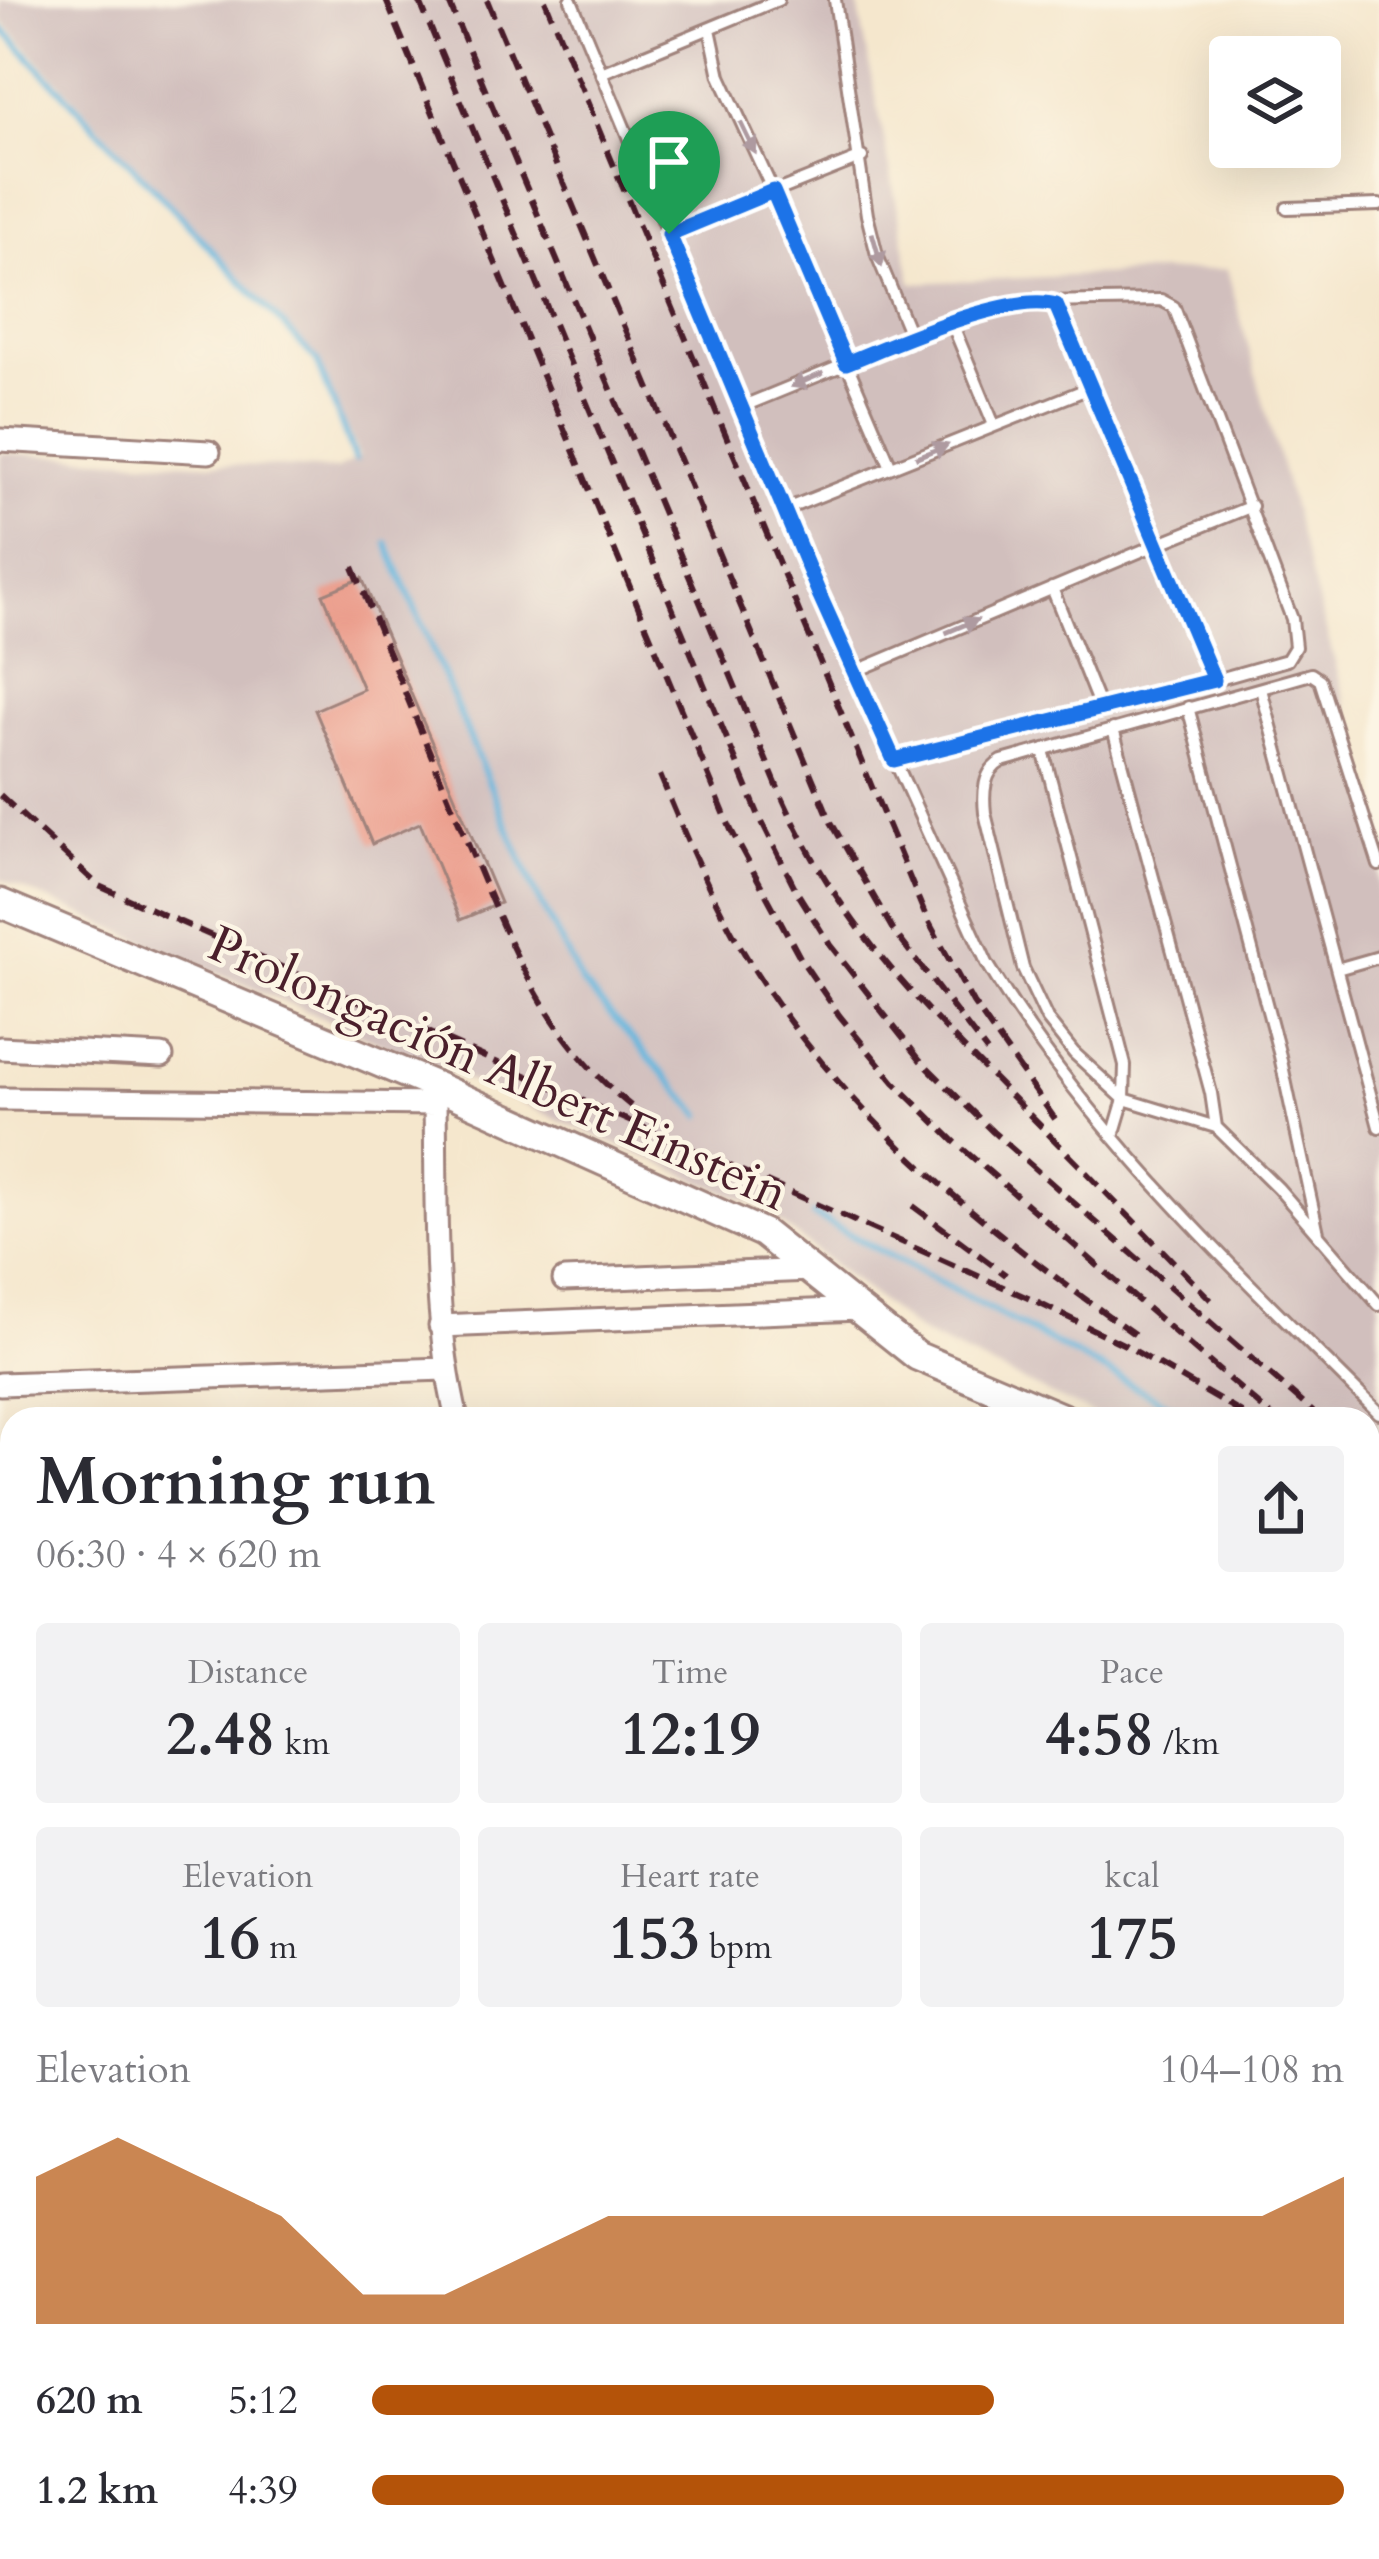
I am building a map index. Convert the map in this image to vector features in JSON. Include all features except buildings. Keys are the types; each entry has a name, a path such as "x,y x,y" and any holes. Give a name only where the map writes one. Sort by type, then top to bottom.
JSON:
{"main road":[{"name":"Prolongación Albert Einstein","path":"0,903 437,1096 764,1233 917,1356 1037,1407"}],"street":[{"path":"0,440 208,452"},
{"path":"0,1048 162,1056"},
{"path":"0,1099 437,1096 440,1326 454,1407"},
{"path":"564,1280 811,1270"},
{"path":"440,1326 859,1309"},
{"path":"0,1384 445,1369"}],"lane":[{"path":"571,0 784,510 987,963 1161,1196 1373,1407"},
{"path":"601,73 778,0"},
{"path":"835,0 877,255 911,337"},
{"path":"710,28 719,76 891,467"},
{"path":"669,234 862,158"},
{"path":"1288,208 1379,205"},
{"path":"741,407 951,321 1038,302 1161,300 1174,307 1292,619 1294,647 1287,660 894,760"},
{"path":"1056,305 1214,680"},
{"path":"951,321 994,425"},
{"path":"784,510 1092,387"},
{"path":"854,672 1252,506"},
{"path":"1052,588 1101,710"},
{"path":"1379,865 1320,680 1311,674 992,767 985,787 986,813 1023,968 1035,998 1074,1053 1124,1099 1216,1127 1278,1188 1379,1305"},
{"path":"1261,688 1379,1126"},
{"path":"1188,707 1280,1056 1319,1236"},
{"path":"1113,729 1211,1093 1216,1127"},
{"path":"1043,750 1123,1055 1124,1099 1113,1136"},
{"path":"1336,969 1379,957"}],"shaded area":[{"path":"0,0 857,0 912,283 1227,269 1379,823 1379,1407 1077,1407 920,1333 759,1206 0,879 0,453 336,470 360,457 312,356 0,18"}],"waterway":[{"path":"0,26 317,361 355,460"},
{"path":"387,543 537,896 582,983 701,1115"},
{"path":"813,1215 1173,1407"}],"railway":[{"path":"386,0 731,830 802,961 894,1082 956,1143 1261,1407"},
{"path":"419,0 759,816 830,945 920,1060 993,1132 1307,1407"},
{"path":"448,0 777,786 826,880 913,994 1211,1300"},
{"path":"487,0 831,822 893,930 987,1052"},
{"path":"545,0 926,917 973,1003 1060,1126"},
{"path":"353,567 529,980 579,1054 647,1118"},
{"path":"660,775 746,956 840,1084 981,1218 1137,1336"},
{"path":"0,795 99,886 1028,1298 1125,1345 1231,1407"},
{"path":"913,1206 1006,1275"}],"route":[{"path":"773,191 846,363 951,321 1038,302 1056,305 1214,680 894,760 669,234 773,191"}]}
